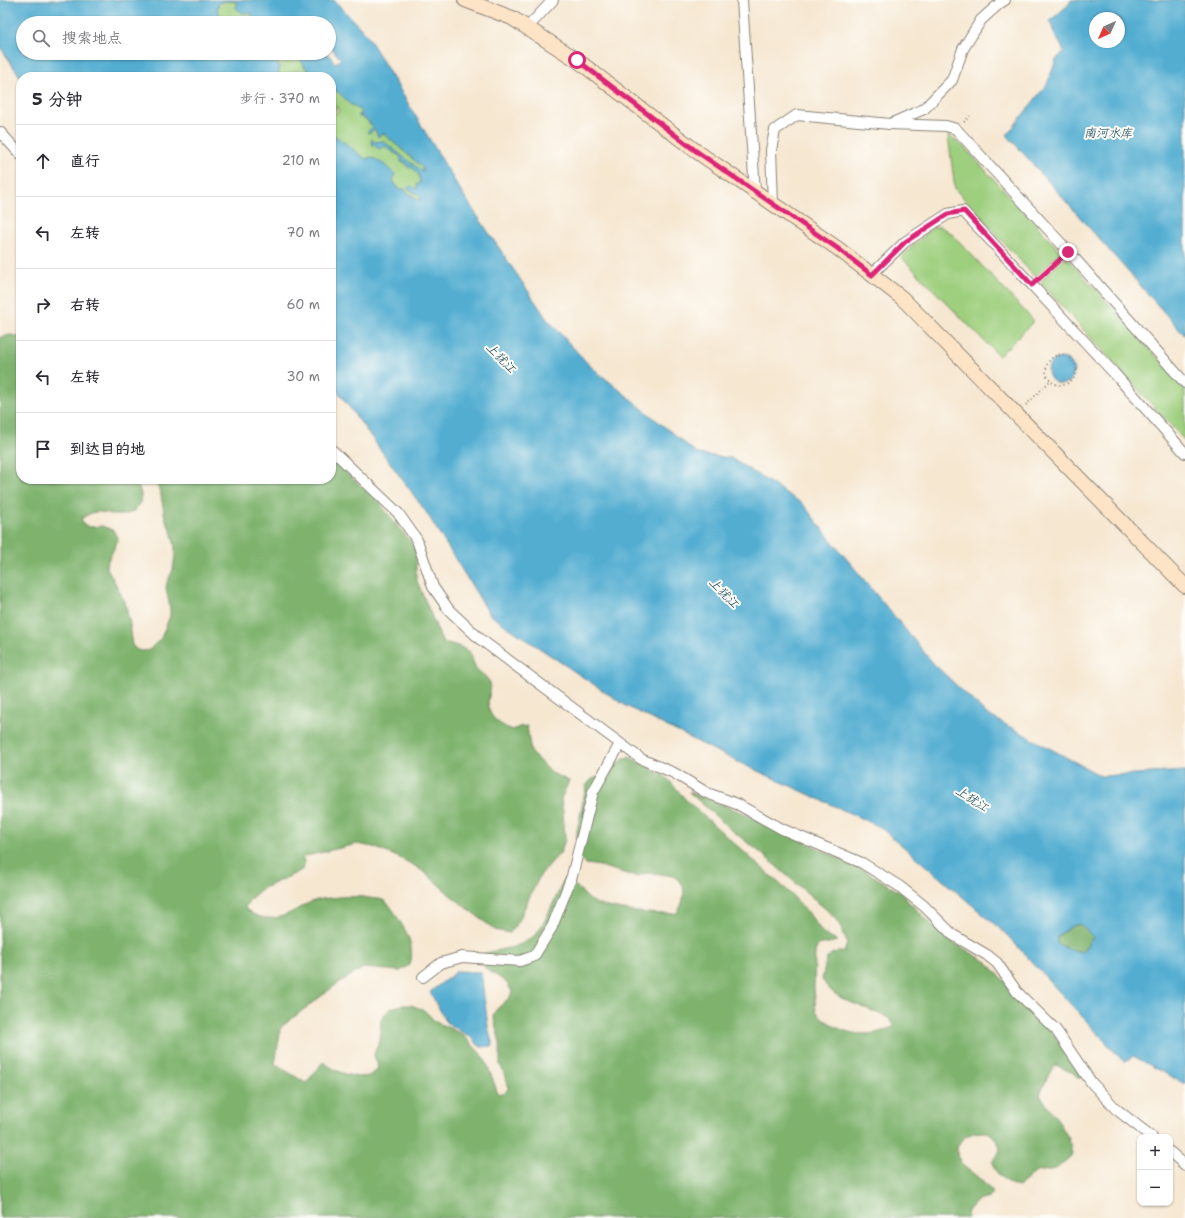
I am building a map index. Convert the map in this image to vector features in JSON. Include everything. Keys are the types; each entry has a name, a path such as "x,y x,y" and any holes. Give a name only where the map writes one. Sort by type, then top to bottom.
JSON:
{"street":[{"path":"465,0 512,18 577,60 696,151 837,248 902,298 1185,586"},
{"path":"528,28 553,0"},
{"path":"742,0 755,192"},
{"path":"890,124 924,109 952,80 964,49 981,20 1005,0"},
{"path":"773,204 771,150 775,130 797,115 890,124 946,126 956,129 1185,383"},
{"path":"0,132 16,150"},
{"path":"872,275 905,242 948,214 964,211 1185,453"},
{"path":"336,454 398,513 417,540 433,587 449,610 480,639 641,759 674,773 706,793 737,804 782,830 862,863 899,886 924,906 954,935 987,955 997,963 1017,992 1056,1030 1091,1082 1116,1109 1148,1134"},
{"path":"423,977 441,963 462,958 520,961 534,956 552,927 572,876 582,841 593,792 620,744"},
{"path":"1173,1155 1185,1166"}],"path":[{"path":"1032,285 1068,252"},
{"path":"1060,355 1070,357 1076,365 1076,376 1074,380 1065,386 1055,384 1050,381 1046,372 1046,367 1051,358 1060,355"},
{"path":"1016,415 1050,381"}],"green space":[{"path":"225,1 237,2 255,16 220,16 217,9 219,3"},
{"path":"272,60 301,60 305,68 312,72 299,72 298,70 292,72 279,72 280,66"},
{"path":"336,91 350,104 360,110 362,115 358,116 367,120 373,127 367,132 369,133 375,128 383,133 423,167 423,173 383,141 375,142 372,139 372,144 380,149 384,146 401,157 401,162 405,162 409,168 412,166 419,175 421,202 399,189 393,181 336,137 336,112 339,111 337,105 336,110"},
{"path":"948,135 964,147 1061,252 1035,277 955,189"},
{"path":"933,227 941,227 952,234 1034,321 999,356 901,257"},
{"path":"1065,256 1185,388 1185,441 1040,282"},
{"path":"11,335 16,336 16,484 136,484 140,490 141,501 139,505 128,514 117,515 95,512 81,519 83,524 90,527 102,526 113,530 118,539 106,566 121,594 126,607 130,624 132,645 137,650 149,650 161,638 170,616 166,588 167,582 173,570 175,546 171,531 165,518 161,495 157,484 336,484 336,462 353,479 378,500 411,542 416,555 417,581 440,636 443,642 469,651 476,668 489,681 491,687 488,703 491,714 497,722 513,730 519,727 527,726 531,753 552,773 569,781 561,799 565,839 561,852 541,874 518,923 509,933 495,930 415,866 373,847 357,844 302,857 304,862 303,869 255,894 249,900 245,908 255,915 266,918 287,915 311,902 322,899 358,897 382,900 391,907 405,930 409,939 412,955 410,965 400,971 363,968 337,984 281,1027 275,1064 306,1083 323,1062 333,1069 351,1076 369,1076 378,1068 374,1056 380,1041 381,1021 383,1016 391,1008 402,1005 411,1005 424,1010 436,1022 462,1034 486,1061 498,1094 504,1093 508,1089 508,1084 500,1064 500,1043 493,1015 496,1010 510,997 512,991 506,982 485,968 483,954 516,946 529,940 535,935 547,916 564,879 577,887 592,902 602,906 648,913 669,914 677,913 681,906 684,896 683,885 675,877 646,873 637,876 627,874 600,866 586,864 578,857 577,831 586,786 592,779 607,774 622,760 629,757 666,777 687,801 789,892 808,912 822,932 828,937 838,941 818,945 815,952 814,987 816,1012 834,1026 853,1033 863,1034 884,1031 895,1026 886,1017 839,997 822,979 825,964 829,956 837,952 844,952 847,943 842,929 829,912 761,853 730,829 689,792 741,812 862,869 906,896 906,899 947,939 987,962 1056,1038 1081,1074 1081,1078 1078,1078 1072,1072 1056,1065 1047,1078 1040,1095 1058,1120 1069,1139 1072,1154 1070,1157 1056,1169 1036,1172 1018,1187 1002,1178 993,1166 992,1162 1000,1149 993,1136 985,1132 971,1134 961,1140 958,1145 958,1157 965,1167 992,1191 992,1195 989,1198 977,1201 967,1212 968,1218 0,1218 0,337"},
{"path":"1080,924 1093,937 1082,952 1057,944 1057,937 1072,926"}],"water":[{"name":"上犹江","path":"0,0 334,0 367,35 462,193 547,319 589,365 698,454 731,458 803,504 934,664 988,715 1101,776 1185,771 1185,1084 1133,1056 1124,1062 1005,933 880,827 738,762 626,706 490,615 426,512 336,389 336,137 366,159 371,157 382,163 395,174 393,181 399,189 405,189 405,191 420,201 420,196 407,188 411,186 417,189 417,184 420,183 419,175 412,167 409,168 405,162 401,162 401,157 384,146 380,149 372,144 372,139 375,142 383,141 423,172 423,168 383,133 378,137 375,129 369,133 367,132 373,127 367,120 357,115 362,115 360,110 350,104 336,91 336,72 310,72 306,69 301,60 333,60 335,63 341,59 336,54 336,16 251,16 252,13 242,13 236,8 237,2 225,1 219,3 217,9 220,16 16,16 16,60 272,60 280,66 279,72 17,72 0,47","holes":["1080,924 1093,937 1082,952 1057,944 1057,936 1072,926"]},
{"name":"南河水库","path":"1071,0 1185,0 1185,336 1007,135 1047,84 1056,60 1064,51 1054,33 1050,21 1069,4"},
{"path":"1061,358 1070,362 1074,371 1070,380 1061,384 1052,380 1048,371 1052,362"},
{"path":"457,971 481,972 488,1027 493,1046 480,1047 472,1038 447,1023 430,992"}],"route":[{"path":"577,60 696,151 837,248 872,275 905,242 948,214 964,211 1032,285 1068,252"}]}
